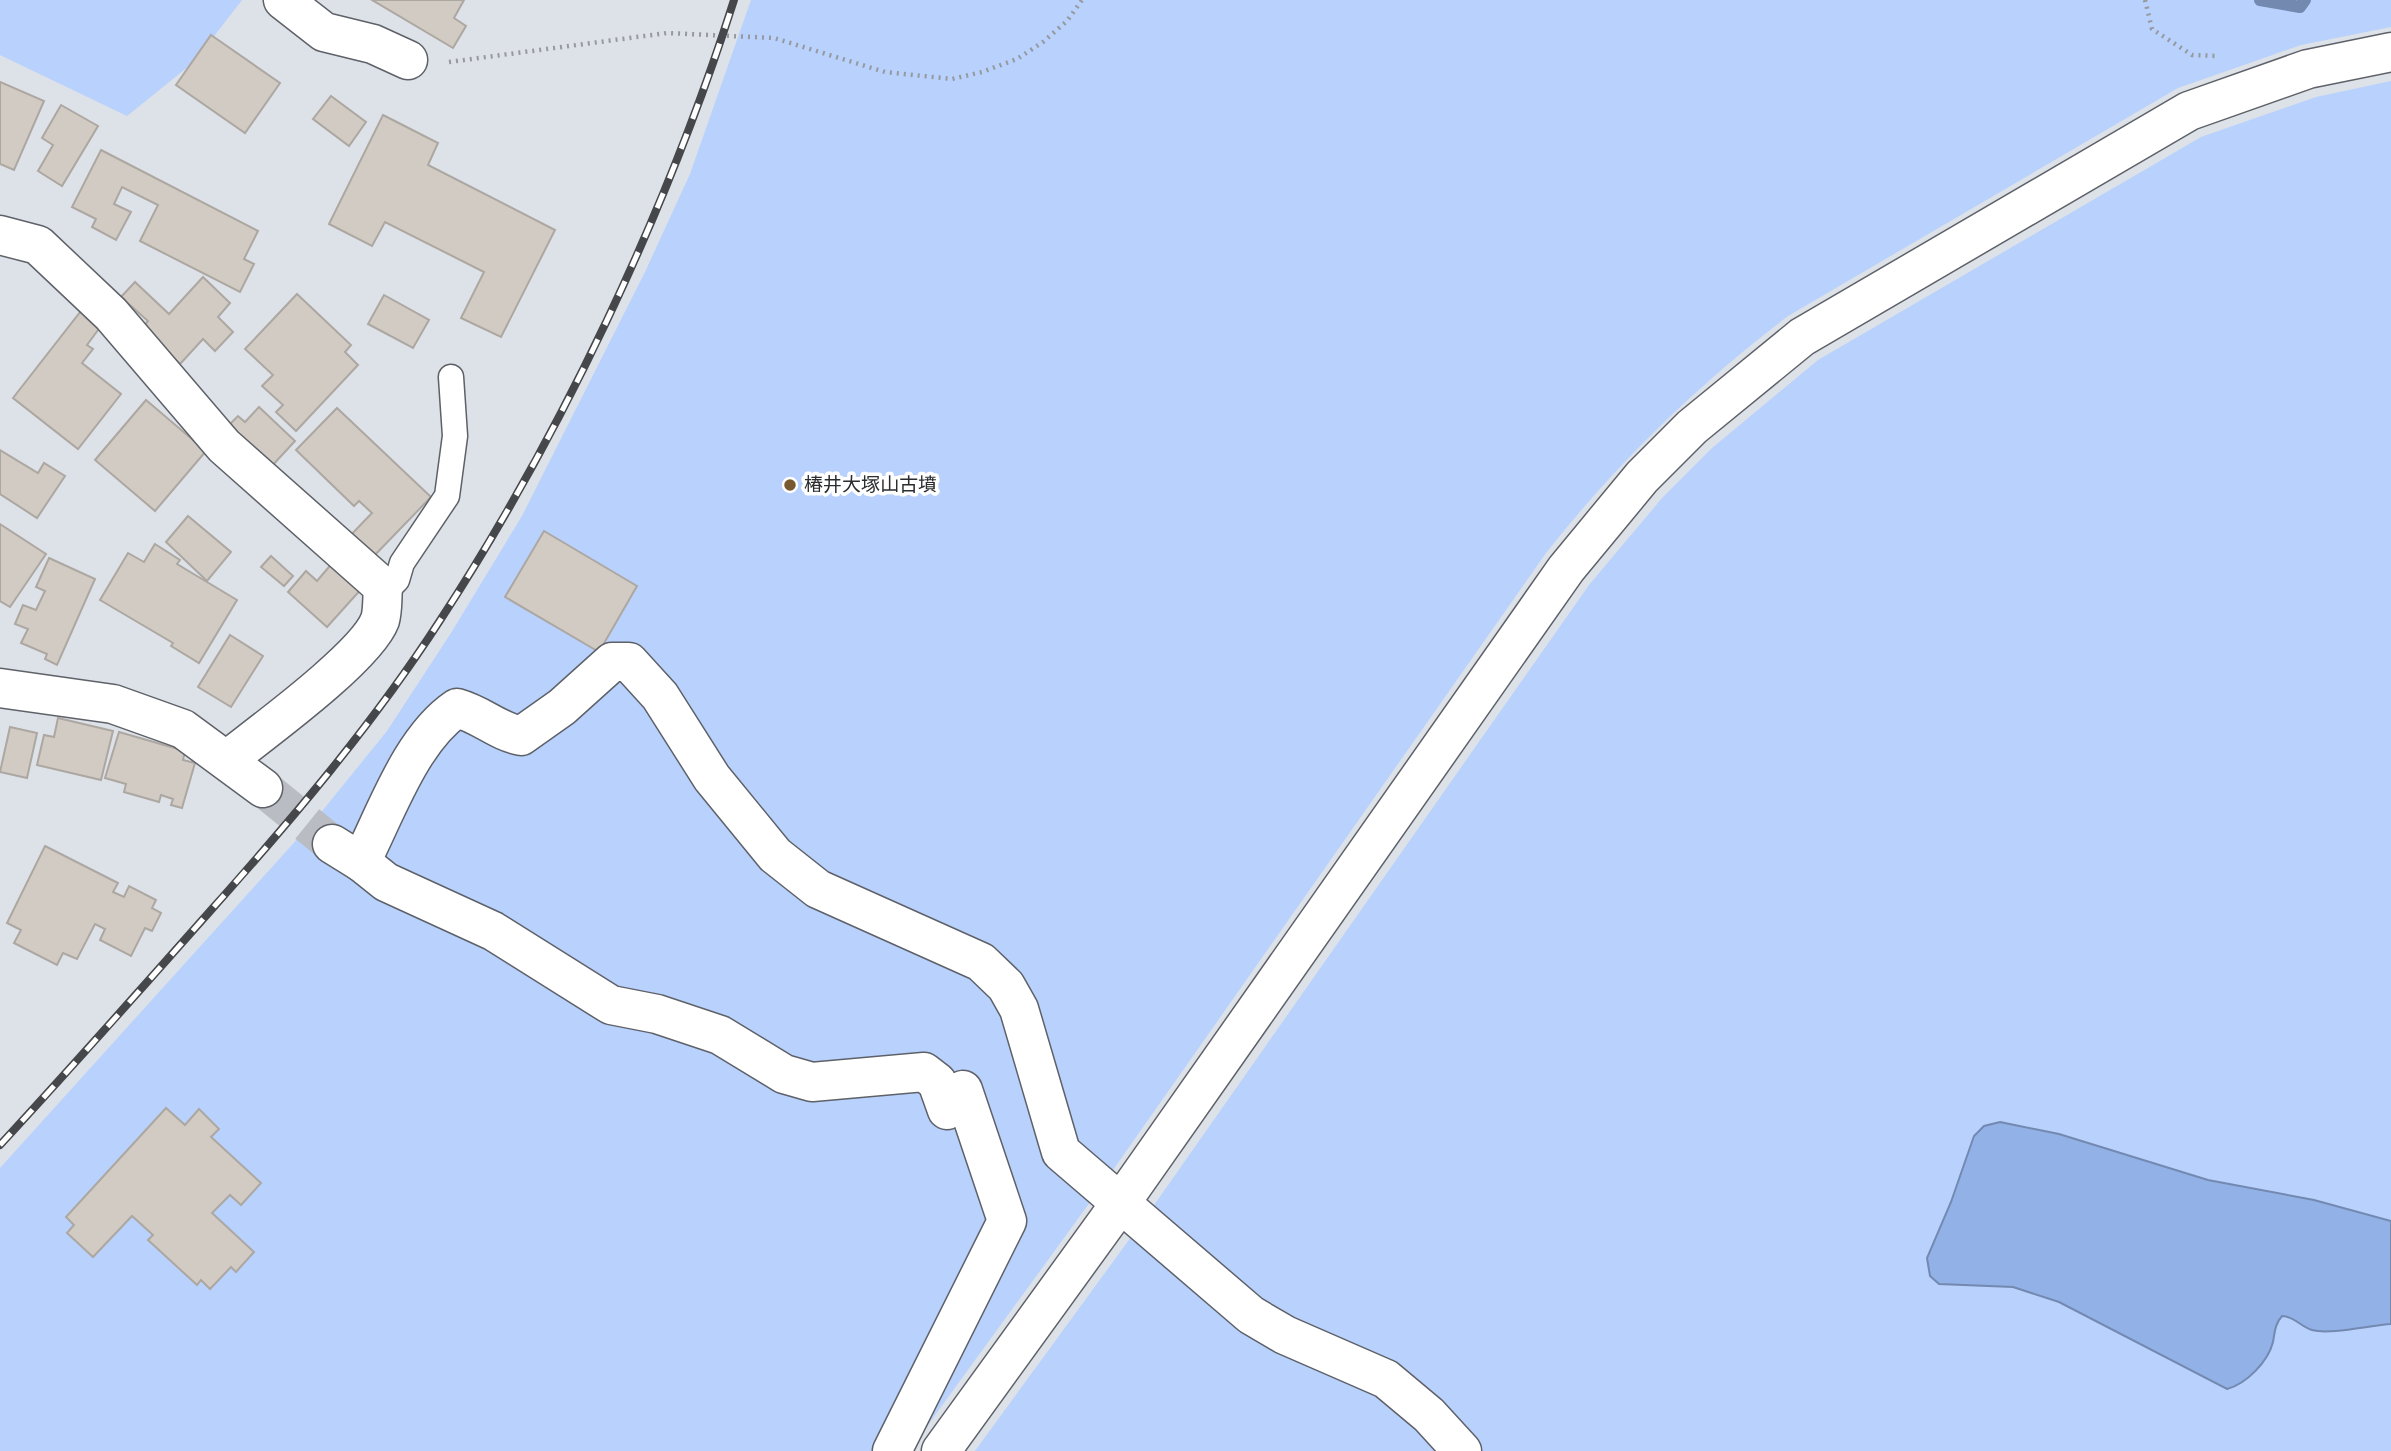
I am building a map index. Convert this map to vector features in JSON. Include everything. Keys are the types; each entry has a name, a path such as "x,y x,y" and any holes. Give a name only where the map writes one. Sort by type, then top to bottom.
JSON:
{"street":[{"path":"283,0 324,32 373,44 408,60"},
{"path":"941,1451 1122,1201 1566,569 1642,477 1692,427 1802,337 2189,111 2308,69 2391,52"},
{"path":"0,235 38,245 111,314 224,446 383,587 380,619 368,641 302,701 227,760"},
{"path":"892,1451 1007,1221 964,1090 947,1110 937,1082 924,1072 812,1082 784,1074 720,1035 657,1014 611,1004 493,931 386,882 346,853 424,738 441,719 457,708 479,714 506,733 521,736 562,707 612,662 629,662 660,696 712,778 775,855 818,889 981,962 1006,986 1019,1009 1061,1152 1122,1201 1168,1246 1251,1315 1285,1335 1386,1379 1429,1415 1462,1451"},
{"path":"0,688 113,704 183,729 263,788"}],"lane":[{"path":"382,595 397,580 402,563 447,496 455,436 451,377"}],"path":[{"path":"408,60 455,63 667,33 774,38 885,72 952,79 982,72 1017,59 1067,21 1082,0"},
{"path":"2145,0 2152,29 2192,55 2219,56"}],"shaded area":[{"path":"0,0 242,0 194,62 127,116 0,55"},
{"path":"751,0 2391,0 2391,27 2301,45 2178,88 1788,316 1721,370 1659,427 1601,488 1546,553 1101,1187 909,1451 0,1451 0,1168 319,815 387,731 451,633 522,516 645,272 690,174"},
{"path":"2391,81 2391,1221 2314,1200 2208,1180 2060,1134 2000,1122 1951,1202 1927,1258 1991,1284 2013,1287 2059,1302 2227,1389 2272,1345 2276,1323 2282,1316 2308,1329 2320,1331 2391,1324 2391,1451 975,1451 1145,1218 1589,585 1663,497 1712,448 1818,360 2201,137 2316,97"},
{"path":"2000,1122 2059,1134 2208,1180 2314,1200 2391,1221 2391,1324 2320,1331 2308,1329 2282,1316 2270,1350 2261,1364 2249,1377 2227,1389 2059,1302 2013,1287 1939,1284 1930,1276 1927,1258 1951,1202 1974,1136 1984,1126"}],"building":[{"path":"372,0 464,0 454,18 466,26 453,48"},
{"path":"211,35 280,83 245,133 176,85"},
{"path":"0,82 44,101 14,170 0,164"},
{"path":"331,96 366,122 349,146 313,119"},
{"path":"61,105 98,126 62,186 38,171 53,145 42,138"},
{"path":"383,115 438,143 428,165 555,230 501,337 461,318 484,272 385,222 372,246 329,224"},
{"path":"101,150 258,231 244,259 254,264 240,292 140,241 158,205 122,187 114,204 131,212 116,240 92,227 96,219 72,207"},
{"path":"203,277 230,303 218,317 233,332 215,351 203,339 180,364 142,328 148,321 121,297 135,282 169,314"},
{"path":"297,294 351,345 345,352 358,365 296,431 276,412 283,405 262,386 273,375 245,349"},
{"path":"384,295 429,320 413,348 368,324"},
{"path":"81,311 101,326 87,345 93,349 82,363 121,394 78,449 13,398"},
{"path":"146,400 206,451 155,511 95,460"},
{"path":"259,407 295,441 270,468 226,428 238,416 245,422"},
{"path":"337,408 431,497 371,559 348,538 372,513 359,501 354,506 296,450"},
{"path":"0,450 38,473 44,463 65,476 37,518 0,494"},
{"path":"188,516 231,552 207,581 166,542"},
{"path":"0,524 46,554 10,607 0,601"},
{"path":"544,531 637,586 599,652 505,597"},
{"path":"155,544 180,560 177,564 237,600 199,663 171,646 173,643 100,600 128,553 144,562"},
{"path":"271,556 293,576 284,586 261,567"},
{"path":"49,558 95,579 57,665 45,659 47,654 21,643 28,629 15,624 23,605 36,610 45,591 36,587"},
{"path":"334,561 363,587 327,627 288,592 306,571 317,581"},
{"path":"230,635 263,656 231,707 198,687"},
{"path":"58,718 113,731 101,780 37,765 44,735 54,737"},
{"path":"10,727 37,733 27,778 0,772"},
{"path":"119,732 185,751 183,760 195,763 182,808 171,805 173,799 161,795 159,802 124,792 126,784 105,778"},
{"path":"45,846 118,883 113,892 124,897 129,886 156,900 152,908 161,913 152,931 145,928 131,956 100,940 105,929 95,924 77,959 63,953 57,965 14,943 21,930 7,923"},
{"path":"166,1108 185,1125 199,1109 219,1129 211,1137 261,1183 241,1205 230,1195 212,1213 254,1252 236,1272 231,1267 210,1289 201,1280 197,1285 148,1240 153,1235 132,1216 93,1257 67,1233 74,1225 66,1217"}],"waterway":[{"path":"2260,0 2300,7 2305,0"}],"tunnel":[{"path":"263,788 332,844"}],"railway":[{"path":"0,1145 302,805 360,734 439,622 527,476 607,321 677,160 734,0"}],"place":[{"name":"椿井大塚山古墳","path":"790,485"}]}
